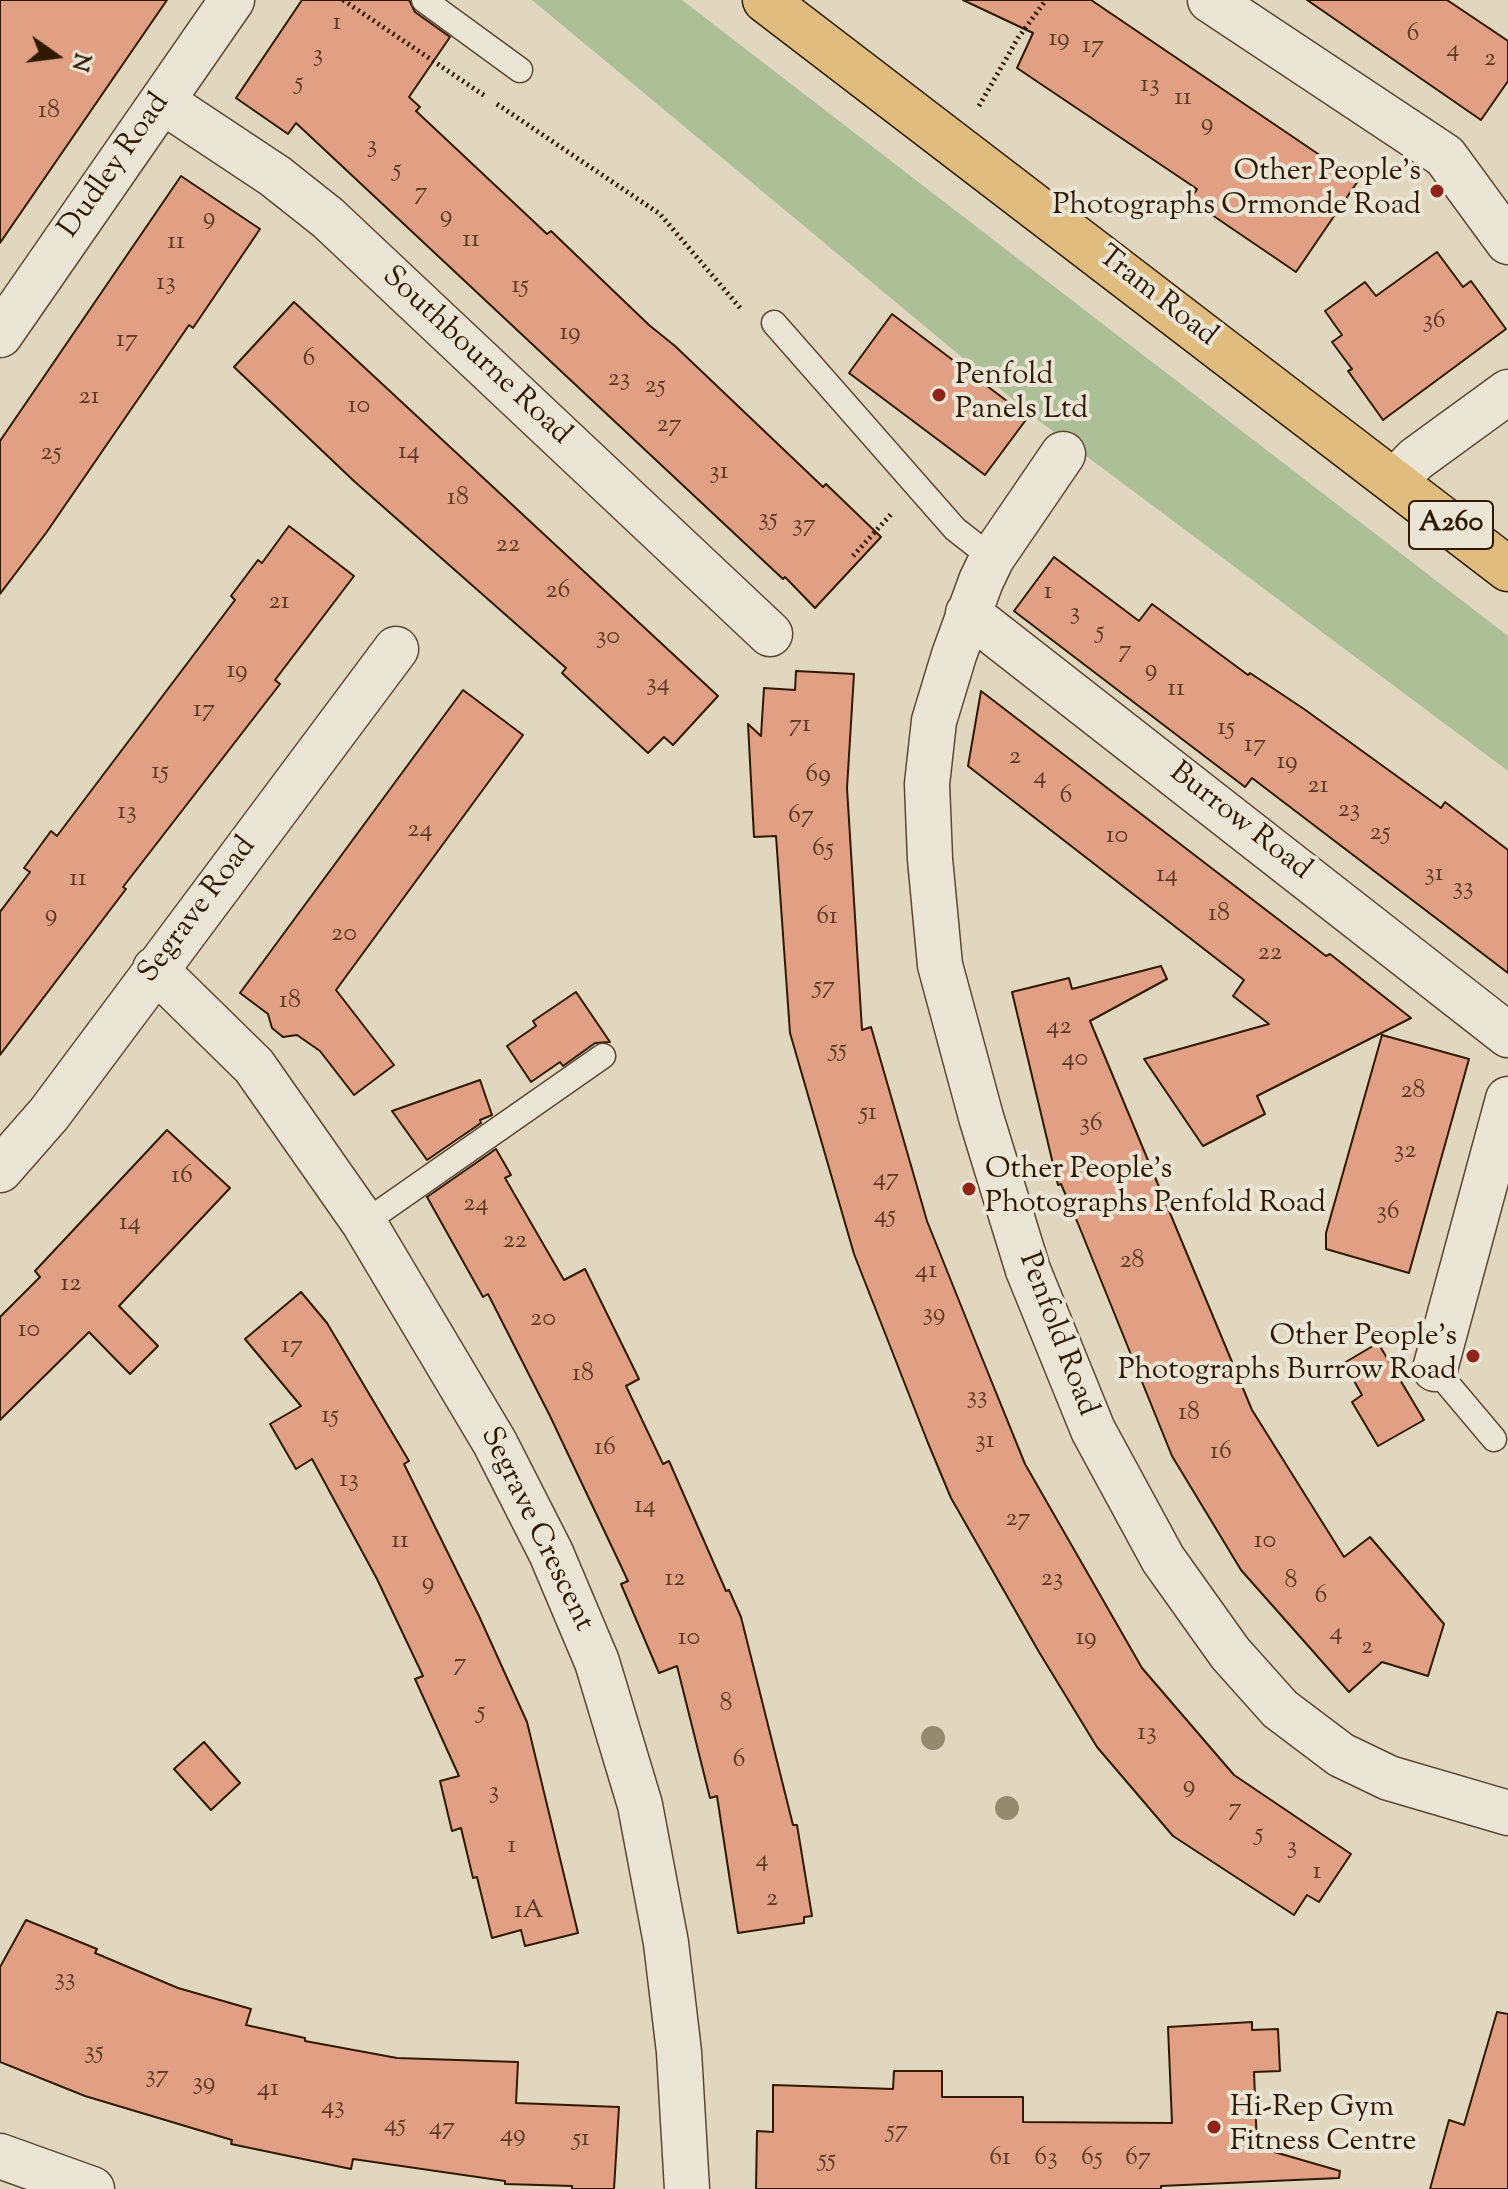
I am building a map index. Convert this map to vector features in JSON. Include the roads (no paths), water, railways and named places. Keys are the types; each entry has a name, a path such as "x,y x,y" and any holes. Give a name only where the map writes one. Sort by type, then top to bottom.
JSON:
{"main road":[{"name":"Tram Road","path":"765,0 1508,569"}],"street":[{"name":"Dudley Road","path":"0,335 232,0"},
{"path":"1210,0 1445,156 1508,242"},
{"name":"Southbourne Road","path":"162,101 275,176 328,218 770,634"},
{"path":"1394,481 1416,459 1508,392"},
{"name":"Penfold Road","path":"1063,454 992,558 968,613 934,721 927,784 940,965 981,1117 1028,1270 1093,1430 1163,1559 1230,1653 1280,1709 1341,1755 1389,1778 1508,1813"},
{"name":"Burrow Road","path":"968,613 1508,1035"},
{"name":"Segrave Road","path":"0,1170 49,1114 396,649"},
{"name":"Segrave Crescent","path":"155,969 254,1066 364,1223 495,1443 551,1553 597,1662 640,1805 666,1943 679,2052 687,2189"},
{"path":"1435,1369 1508,1099"},
{"path":"0,2156 92,2189"}],"lane":[{"path":"424,0 520,70"},
{"path":"762,322 955,529 992,558"},
{"path":"364,1223 603,1056"},
{"path":"1435,1369 1494,1439"}],"place":[{"name":"Other People's Photographs Ormonde Road","path":"1437,191"},
{"name":"Penfold Panels Ltd","path":"939,395"},
{"name":"Other People's Photographs Penfold Road","path":"969,1189"},
{"name":"Other People's Photographs Burrow Road","path":"1473,1356"},
{"name":"Hi-Rep Gym Fitness Centre","path":"1214,2127"}]}
